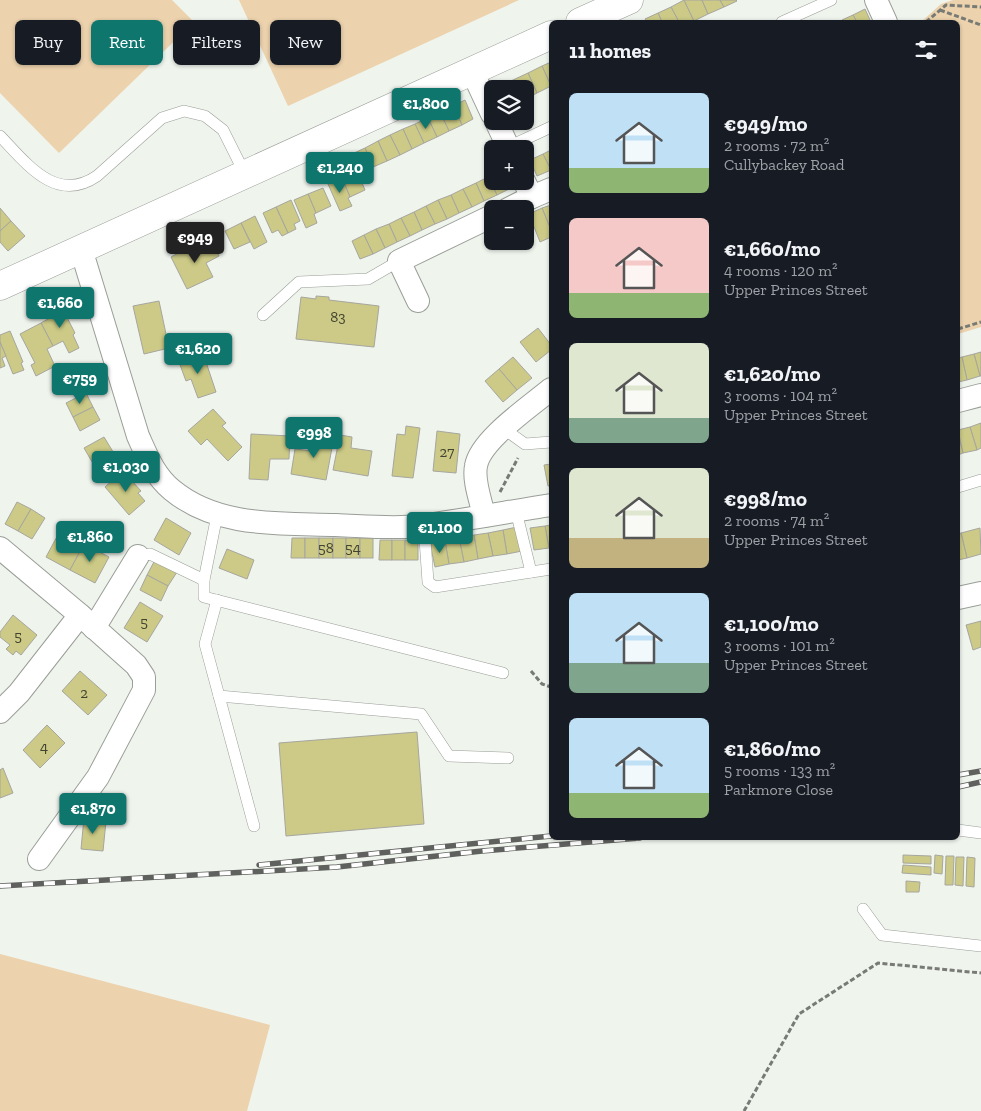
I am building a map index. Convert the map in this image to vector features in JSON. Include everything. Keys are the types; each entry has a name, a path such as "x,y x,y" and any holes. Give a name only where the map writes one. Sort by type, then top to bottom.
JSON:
{"main road":[{"path":"584,20 629,0"},
{"path":"0,286 549,36"}],"street":[{"path":"876,0 885,20"},
{"path":"472,71 484,97"},
{"path":"521,200 536,189"},
{"path":"418,301 399,261 484,220"},
{"path":"81,249 138,436 150,464 162,481 173,491 202,509 240,520 371,526 424,525 549,505"},
{"path":"484,516 476,466 484,448 549,390"},
{"path":"960,400 981,395"},
{"path":"0,548 87,622 139,669 144,676 144,690 98,777 39,859"},
{"path":"0,712 87,622 138,556"},
{"path":"960,598 981,593"}],"lane":[{"path":"786,20 831,0"},
{"path":"0,136 27,165 50,182 62,186 75,185 89,182 97,176 162,118 178,111 190,111 206,116 223,130 245,174"},
{"path":"526,140 549,129"},
{"path":"263,315 299,282 368,279 399,261"},
{"path":"504,429 526,444 549,442"},
{"path":"960,486 981,480"},
{"path":"516,511 531,572"},
{"path":"217,514 204,580 204,597 503,673"},
{"path":"424,525 428,582 436,587 549,569"},
{"path":"138,556 150,554 204,580"},
{"path":"217,600 206,644 254,826"},
{"path":"219,696 421,714 449,756 508,758"},
{"path":"960,830 981,833"},
{"path":"863,909 882,935 981,946"}],"path":[{"path":"928,20 946,5 981,7"},
{"path":"940,10 981,24"},
{"path":"960,328 981,322"},
{"path":"484,516 501,490 526,444"},
{"path":"531,671 542,684 549,686"},
{"path":"744,1111 799,1014 878,962 981,973"}],"shaded area":[{"path":"0,0 172,0 192,20 173,20 173,42 163,52 163,20 91,20 91,65 150,65 59,153 0,93"},
{"path":"239,0 519,0 288,106 260,45 260,20 248,20"},
{"path":"953,0 981,0 981,327 960,333 960,20 923,20 941,4"},
{"path":"0,954 270,1025 247,1111 0,1111"}],"building":[{"path":"684,0 694,20 678,20 671,7"},
{"path":"684,0 702,0 708,14 694,20"},
{"path":"702,0 720,0 724,7 708,14"},
{"path":"720,0 736,0 737,1 724,7"},
{"path":"671,7 678,20 661,20 658,13"},
{"path":"865,9 870,20 856,20 853,15"},
{"path":"658,13 661,20 646,20"},
{"path":"853,15 856,20 842,20"},
{"path":"549,63 549,82 542,66"},
{"path":"542,66 549,82 549,87 537,93 534,80 531,80 528,73"},
{"path":"528,73 531,80 513,80"},
{"path":"465,100 473,119 462,125 453,106"},
{"path":"453,106 462,125 449,131 440,112"},
{"path":"440,112 449,131 437,137 428,118"},
{"path":"428,118 437,137 424,143 415,124"},
{"path":"415,124 424,143 412,149 403,129"},
{"path":"403,129 412,149 400,155 390,135"},
{"path":"390,135 400,155 387,161 378,141"},
{"path":"378,141 387,161 373,167 365,148"},
{"path":"365,148 373,167 360,173 352,154"},
{"path":"549,151 549,166 543,154"},
{"path":"543,154 549,166 549,171 537,176 534,169 534,158"},
{"path":"357,171 365,190 350,197 342,178"},
{"path":"342,178 352,206 340,211 328,184"},
{"path":"484,179 484,190 494,190 497,195 484,201 476,183"},
{"path":"476,183 484,201 472,207 463,189"},
{"path":"323,188 331,206 316,213 308,194"},
{"path":"463,189 472,207 459,213 451,195"},
{"path":"494,190 507,190 497,195"},
{"path":"308,194 316,213 314,214 317,223 306,228 294,200"},
{"path":"451,195 459,213 447,219 438,200"},
{"path":"291,200 300,221 294,224 296,229 288,233 276,207"},
{"path":"438,200 447,219 435,224 426,206"},
{"path":"426,206 435,224 422,230 414,212"},
{"path":"549,206 549,225 542,208"},
{"path":"276,207 288,233 282,236 278,230 272,233 263,213"},
{"path":"0,208 11,221 0,231"},
{"path":"542,208 549,225 549,238 540,242 534,227 534,212"},
{"path":"414,212 422,230 410,236 401,218"},
{"path":"255,216 267,242 254,249 241,223"},
{"path":"401,218 410,236 397,242 389,224"},
{"path":"11,221 25,236 8,251 0,242 0,231"},
{"path":"241,223 250,242 234,249 225,231"},
{"path":"389,224 397,242 385,248 376,229"},
{"path":"376,229 385,248 373,254 364,235"},
{"path":"364,235 373,254 360,259 352,241"},
{"path":"197,243 201,250 213,244 219,256 206,263 213,277 187,289 171,257"},
{"path":"316,296 329,297 329,300 379,306 374,347 296,339 301,297 316,299"},
{"path":"159,301 169,348 144,354 133,306"},
{"path":"60,304 75,333 73,335 79,348 69,353 63,341 53,346 41,323 53,316 50,309"},
{"path":"41,323 53,346 47,349 55,366 36,376 31,365 35,363 20,334"},
{"path":"538,328 549,342 549,352 536,362 520,342"},
{"path":"10,331 23,362 21,363 24,370 13,374 0,342 0,335"},
{"path":"0,342 6,356 2,358 5,366 0,368"},
{"path":"981,352 981,376 980,376 974,354"},
{"path":"203,353 216,392 198,398 191,379 186,381 179,362"},
{"path":"974,354 980,376 967,380 962,357"},
{"path":"513,357 532,378 517,390 499,369"},
{"path":"962,357 967,380 960,382 960,358"},
{"path":"499,369 517,390 503,402 485,381"},
{"path":"86,393 93,407 73,417 66,403"},
{"path":"93,407 100,420 80,431 73,417"},
{"path":"213,409 226,423 222,426 242,447 228,461 207,439 201,445 188,431"},
{"path":"981,423 981,448 977,450 970,427"},
{"path":"406,426 420,428 413,478 392,476 397,434 405,435"},
{"path":"970,427 977,450 963,453 960,430"},
{"path":"437,431 460,434 456,473 433,471"},
{"path":"251,434 290,436 289,459 270,459 268,480 249,479"},
{"path":"315,434 334,437 326,480 291,474 295,449 312,451"},
{"path":"340,435 352,437 351,448 372,451 368,476 333,470"},
{"path":"104,437 118,460 98,472 84,448"},
{"path":"960,442 963,453 960,454"},
{"path":"549,464 549,486 548,486 544,465"},
{"path":"123,471 141,491 138,493 145,501 129,515 105,487"},
{"path":"17,502 31,509 18,531 5,524"},
{"path":"31,509 45,518 32,539 18,531"},
{"path":"166,518 191,533 179,555 154,540"},
{"path":"549,525 549,548 545,526"},
{"path":"545,526 549,548 534,550 530,528"},
{"path":"517,527 522,551 507,554 503,530"},
{"path":"980,528 981,554 967,558 961,533"},
{"path":"503,530 507,554 493,556 488,533"},
{"path":"60,531 84,544 70,570 46,557"},
{"path":"488,533 493,556 478,559 474,535"},
{"path":"960,533 967,558 960,560"},
{"path":"474,535 478,559 464,562 459,538"},
{"path":"292,538 305,538 305,558 291,558"},
{"path":"305,538 319,538 319,558 305,558"},
{"path":"319,538 333,538 333,558 319,558"},
{"path":"333,538 346,538 346,558 333,558"},
{"path":"346,538 360,538 360,558 346,558"},
{"path":"360,538 373,538 373,558 360,558"},
{"path":"459,538 464,562 449,564 445,541"},
{"path":"380,540 392,540 392,560 379,560"},
{"path":"392,540 405,540 405,560 392,560"},
{"path":"405,540 418,541 418,560 405,560"},
{"path":"445,541 449,564 435,567 430,543"},
{"path":"84,544 109,557 95,583 70,570"},
{"path":"227,549 254,560 247,579 219,568"},
{"path":"155,560 177,572 168,586 147,575"},
{"path":"147,575 168,586 161,601 140,590"},
{"path":"140,602 163,616 147,642 124,628"},
{"path":"13,615 37,635 21,655 16,651 13,655 6,649 10,645 0,637 0,632"},
{"path":"981,621 981,647 973,650 966,625"},
{"path":"80,671 107,695 88,715 62,691"},
{"path":"47,725 65,743 40,768 23,750"},
{"path":"417,732 424,824 286,836 279,743"},
{"path":"3,768 13,793 0,798 0,770"},
{"path":"84,818 106,821 103,851 81,849"},
{"path":"903,855 931,856 931,864 903,863"},
{"path":"935,855 943,856 942,874 934,873"},
{"path":"946,856 954,856 953,885 945,885"},
{"path":"956,857 964,857 963,886 955,885"},
{"path":"967,857 975,858 974,887 966,886"},
{"path":"903,865 931,867 931,875 902,873"},
{"path":"906,881 920,882 919,892 906,892"}],"railway":[{"path":"960,775 981,771"},
{"path":"960,787 981,782"},
{"path":"259,865 549,836"},
{"path":"0,886 337,867 482,851 616,840"}]}
